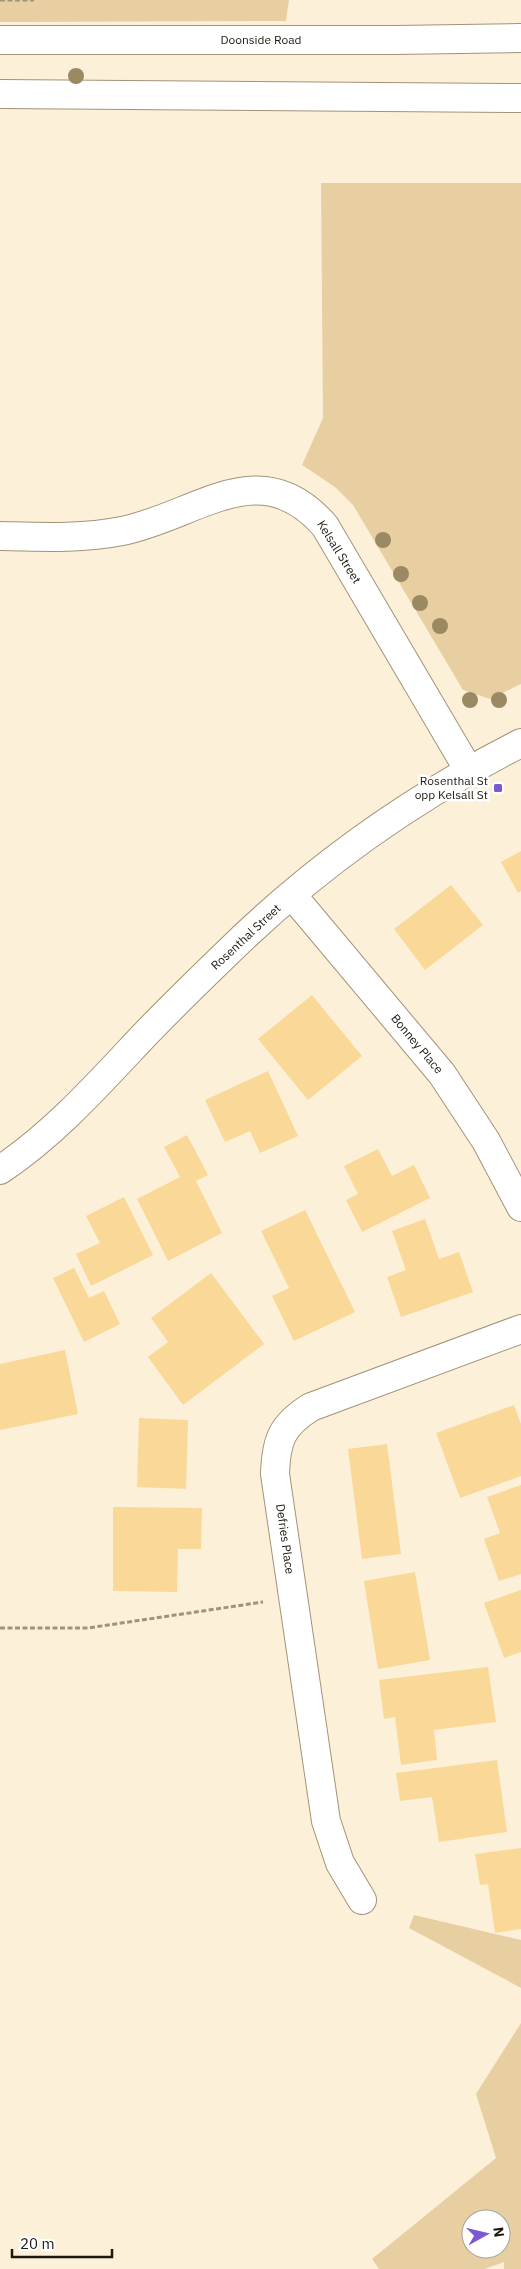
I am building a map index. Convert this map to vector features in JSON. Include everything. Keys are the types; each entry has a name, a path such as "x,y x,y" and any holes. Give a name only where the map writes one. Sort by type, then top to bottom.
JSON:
{"street":[{"name":"Doonside Road","path":"0,40 395,40 521,38"},
{"path":"0,94 521,98"},
{"name":"Kelsall Street","path":"0,536 68,537 124,531 158,522 225,494 244,490 263,490 281,494 299,502 325,526 468,770"},
{"name":"Rosenthal Street","path":"0,1170 44,1138 79,1105 226,954 292,895 347,850 468,770 521,743"},
{"name":"Bonney Place","path":"292,895 442,1074 486,1141 521,1207"},
{"name":"Defries Place","path":"362,1900 340,1863 326,1821 275,1474 279,1441 285,1428 298,1415 311,1406 521,1329"}],"path":[{"path":"0,0 34,0"},
{"path":"0,1628 88,1628 293,1598"}],"shaded area":[{"path":"0,0 289,0 286,21 0,22"},
{"path":"321,183 521,183 521,684 490,699 463,690 353,505 335,487 302,465 323,418"},
{"path":"414,1915 521,1940 521,1988 409,1928"},
{"path":"521,2023 521,2269 504,2269 504,2262 485,2269 379,2269 372,2259 496,2158 476,2094"}],"building":[{"path":"521,851 521,891 518,893 501,862"},
{"path":"451,885 483,925 425,970 394,929"},
{"path":"312,995 362,1056 308,1100 258,1039"},
{"path":"268,1071 298,1136 260,1153 250,1131 225,1142 205,1100"},
{"path":"187,1135 208,1175 196,1181 222,1233 168,1261 137,1199 180,1177 164,1147"},
{"path":"378,1149 392,1176 414,1165 430,1198 362,1232 346,1200 358,1194 344,1166"},
{"path":"124,1197 153,1255 91,1286 76,1254 100,1243 86,1216"},
{"path":"305,1210 355,1312 294,1341 272,1296 289,1288 261,1231"},
{"path":"425,1219 439,1259 459,1252 473,1292 401,1317 387,1277 406,1270 392,1231"},
{"path":"74,1268 89,1298 104,1291 120,1324 84,1342 53,1278"},
{"path":"211,1273 264,1344 183,1405 148,1357 168,1342 151,1318"},
{"path":"65,1350 78,1414 0,1430 0,1364"},
{"path":"514,1405 521,1424 521,1476 460,1498 436,1433"},
{"path":"139,1418 188,1420 186,1489 137,1487"},
{"path":"387,1444 401,1554 362,1559 348,1449"},
{"path":"521,1485 521,1574 499,1581 484,1539 500,1533 487,1497"},
{"path":"113,1507 202,1508 201,1549 178,1549 177,1592 113,1591"},
{"path":"415,1572 430,1660 378,1669 364,1581"},
{"path":"521,1590 521,1652 504,1658 484,1603"},
{"path":"488,1667 496,1722 434,1730 437,1760 401,1765 395,1717 384,1719 379,1680"},
{"path":"497,1760 507,1832 439,1842 432,1797 400,1801 396,1773"},
{"path":"521,1848 521,1929 495,1933 488,1884 480,1885 475,1854"}],"place":[{"name":"Rosenthal St opp Kelsall St","path":"498,788"}]}
